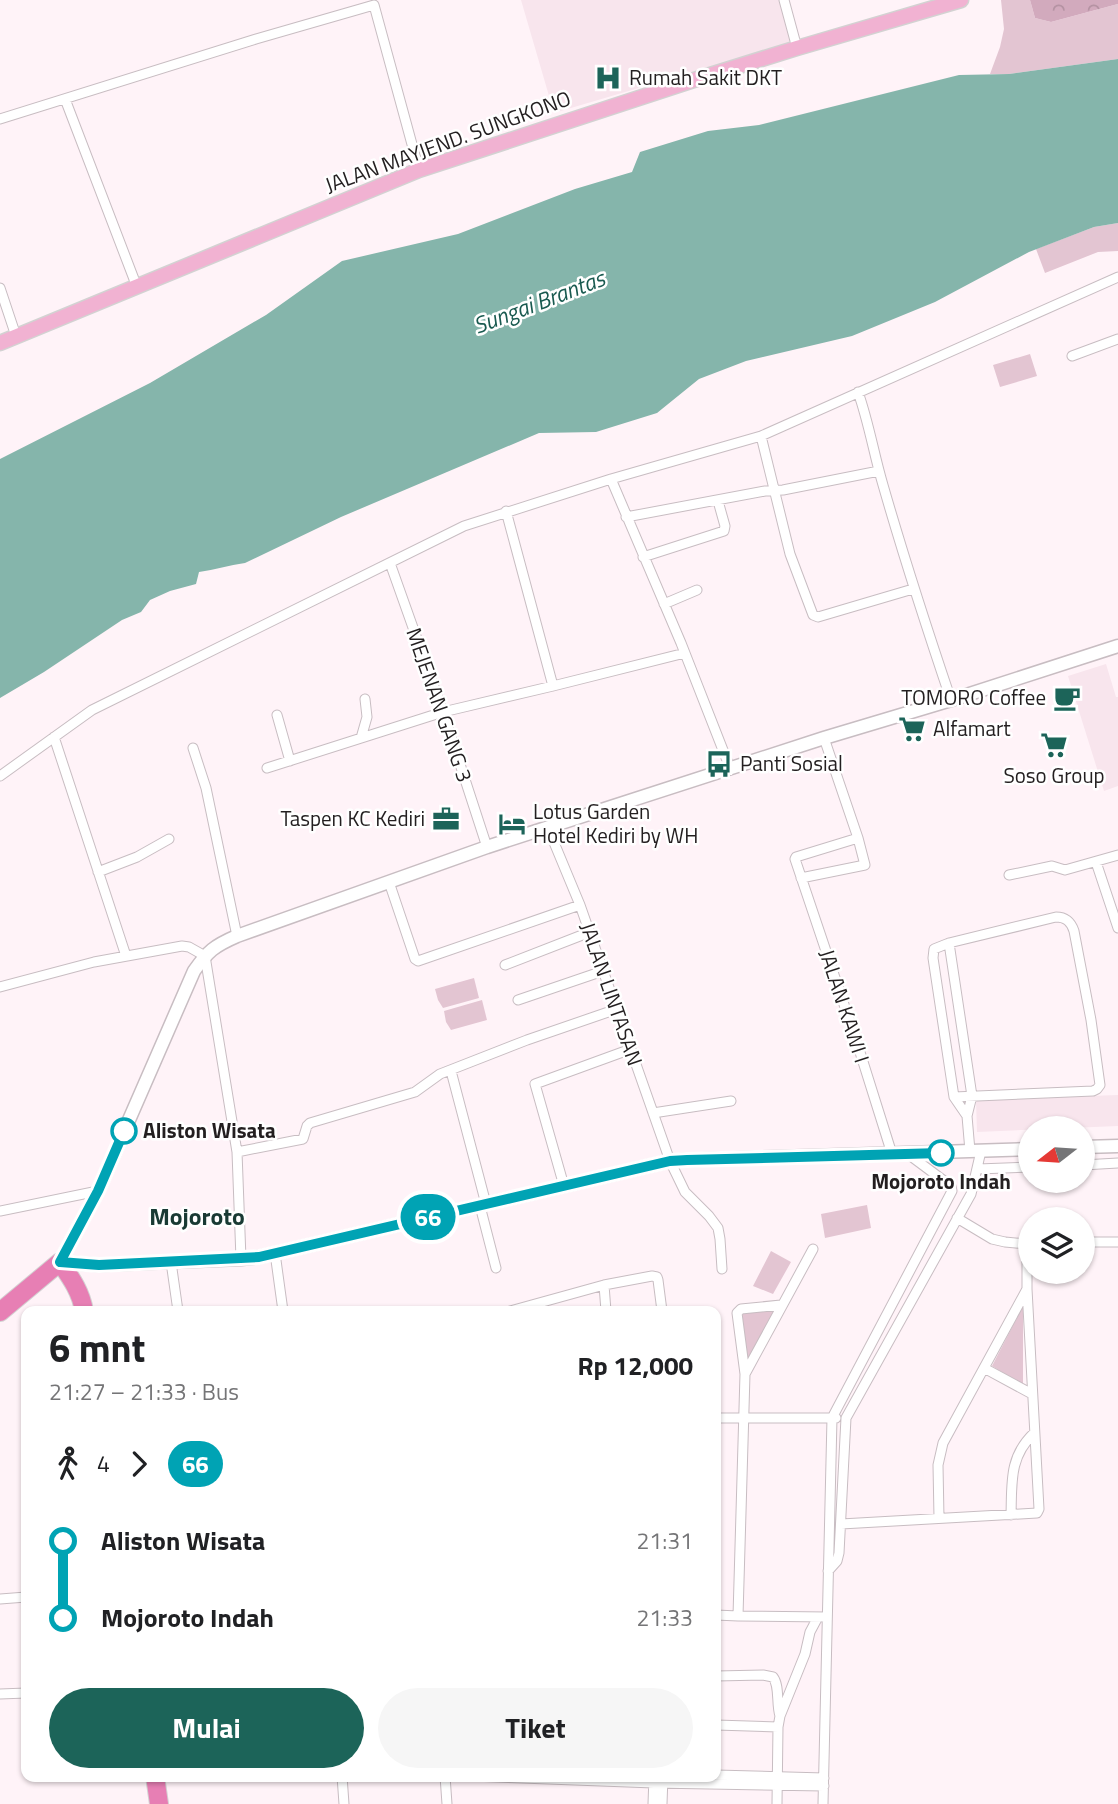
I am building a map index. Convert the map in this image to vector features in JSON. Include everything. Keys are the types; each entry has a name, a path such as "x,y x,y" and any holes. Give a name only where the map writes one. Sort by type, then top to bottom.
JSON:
{"highway":[{"path":"0,1312 60,1262 75,1283 83,1306"},
{"path":"156,1782 159,1804"}],"main road":[{"name":"JALAN MAYJEND. SUNGKONO","path":"0,343 419,170 797,47 954,1"},
{"path":"1018,1149 670,1161 241,1259 99,1265 60,1262 98,1191 194,971 216,945 487,847 1118,646"},
{"path":"1096,1147 1118,1146"}],"street":[{"path":"784,0 797,47"},
{"path":"0,118 373,2 419,170"},
{"path":"65,99 138,287"},
{"path":"0,776 92,710 464,526 611,479 761,436 860,397 1118,277"},
{"path":"0,288 16,336"},
{"path":"1072,356 1118,339"},
{"path":"860,397 913,589 951,700"},
{"path":"761,436 790,554 813,615 818,617 913,589"},
{"path":"626,517 879,471"},
{"path":"611,479 685,653 730,768"},
{"path":"643,557 724,531 718,501"},
{"path":"506,511 553,686"},
{"name":"MEJENAN GANG 3","path":"390,562 487,847"},
{"path":"664,604 697,590"},
{"path":"267,768 443,712 685,653"},
{"path":"361,738 368,717 365,699"},
{"path":"278,715 290,761"},
{"path":"54,737 126,956"},
{"path":"802,878 865,865 824,738"},
{"path":"193,748 206,788 237,936"},
{"name":"JALAN LINTASAN","path":"548,828 590,932 670,1161 685,1192 718,1227 722,1269"},
{"name":"JALAN KAWI I","path":"858,838 795,858 892,1154"},
{"path":"98,872 137,857 169,839"},
{"path":"1009,875 1052,866 1065,870 1118,855"},
{"path":"1096,862 1118,928"},
{"path":"389,881 415,959 418,961 580,905"},
{"path":"828,1571 839,1553 846,1418 971,1194 978,1168 967,1116 954,1097 932,952 936,947 949,943 1056,917 1065,918 1073,926 1100,1085 1093,1091 954,1097"},
{"path":"505,965 590,932"},
{"path":"949,943 972,1096 967,1116"},
{"path":"0,987 126,956 182,946 205,956 237,1152 241,1259"},
{"path":"518,1000 603,971"},
{"path":"237,1152 303,1139 310,1123 415,1092 434,1077 527,1040 617,1009"},
{"path":"564,1186 535,1084 631,1049"},
{"path":"451,1071 496,1268"},
{"path":"653,1113 731,1101"},
{"path":"823,1804 822,1617 828,1571 832,1418 953,1191 951,1186 908,1154"},
{"path":"1096,1165 1118,1164"},
{"path":"978,1168 1018,1167"},
{"path":"0,1210 98,1191"},
{"path":"957,1218 992,1239 1018,1243"},
{"path":"1095,1242 1118,1241"},
{"path":"927,1242 940,1248"},
{"path":"745,1374 813,1249"},
{"path":"275,1253 282,1306"},
{"path":"171,1262 177,1306"},
{"path":"527,1306 604,1285 655,1276 658,1280 661,1306"},
{"path":"841,1524 1037,1513 1039,1509 1027,1284"},
{"path":"604,1285 606,1306"},
{"path":"939,1518 939,1465 943,1443 1027,1289"},
{"path":"555,1298 556,1306"},
{"path":"738,1616 745,1374 737,1313 741,1309 781,1305"},
{"path":"984,1368 1032,1394"},
{"path":"721,1419 846,1418"},
{"path":"1011,1515 1012,1475 1018,1455 1034,1433"},
{"path":"0,1599 21,1597"},
{"path":"721,1615 822,1617"},
{"path":"779,1721 805,1654 810,1632 822,1617"},
{"path":"721,1675 763,1675 773,1677 777,1682 777,1804"},
{"path":"0,1694 21,1693"},
{"path":"721,1725 779,1721"},
{"path":"721,1775 777,1781"},
{"path":"721,1780 824,1782"},
{"path":"342,1782 344,1804"},
{"path":"445,1782 447,1804"},
{"path":"653,1804 657,1782"},
{"path":"658,1782 662,1804"}],"shaded area":[{"name":"Rumah Sakit DKT","path":"521,0 779,0 791,43 554,113"},
{"path":"1001,0 1030,0 1035,18 1051,22 1118,4 1118,59 1009,74 990,74 1004,29"},
{"path":"1118,223 1118,251 1098,252 1045,273 1036,249 1094,227"},
{"path":"1030,354 1037,376 1000,387 993,365"},
{"path":"1106,664 1118,697 1118,786 1104,791 1068,676"},
{"path":"474,978 479,998 443,1008 435,989"},
{"path":"482,1000 487,1020 451,1030 444,1011"},
{"path":"1118,1095 1118,1126 1096,1127 1096,1116 1018,1116 1018,1130 977,1132 976,1100"},
{"path":"867,1205 871,1228 825,1238 821,1214"},
{"path":"771,1251 791,1262 773,1294 753,1286"},
{"path":"1023,1306 1023,1385 992,1366"},
{"path":"775,1309 747,1363 742,1313"}],"green space":[{"path":"1030,0 1118,0 1118,4 1051,22 1035,18"}],"water":[{"name":"Sungai Brantas","path":"1118,59 1118,223 1094,227 1029,252 935,302 852,336 746,361 699,379 657,413 596,432 539,433 341,517 245,563 199,572 196,584 150,600 141,612 122,620 0,698 0,459 150,383 266,315 342,261 458,234 575,189 632,172 640,152 708,131 759,125 959,75 1009,74"}],"bus line":[{"name":"66","path":"124,1131 98,1191 60,1262 99,1265 259,1257 670,1161 941,1153"}],"place":[{"name":"Rumah Sakit DKT","path":"608,78"},
{"name":"TOMORO Coffee","path":"1067,698"},
{"name":"Alfamart","path":"912,729"},
{"name":"Soso Group","path":"1054,745"},
{"name":"Panti Sosial","path":"719,764"},
{"name":"Taspen KC Kediri","path":"446,819"},
{"name":"Lotus Garden Hotel Kediri by WH","path":"512,824"},
{"name":"Aliston Wisata","path":"124,1131"},
{"name":"Mojoroto Indah","path":"941,1153"}],"district":[{"name":"Mojoroto","path":"197,1217"}]}
